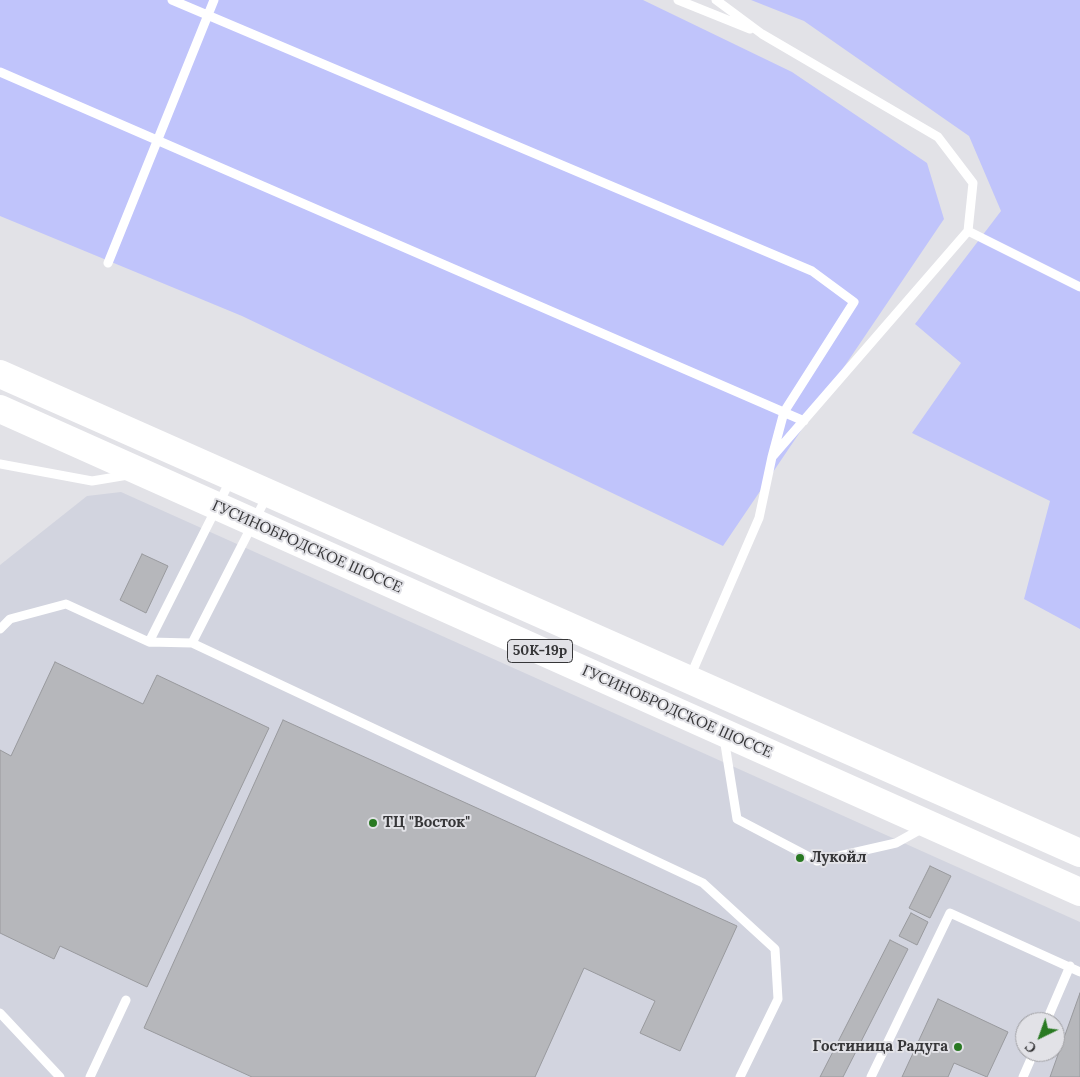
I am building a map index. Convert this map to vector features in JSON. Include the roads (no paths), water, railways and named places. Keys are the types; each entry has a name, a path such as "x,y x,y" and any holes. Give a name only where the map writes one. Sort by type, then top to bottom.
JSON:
{"main road":[{"name":"50К-19р","path":"0,374 1080,853"},
{"name":"ГУСИНОБРОДСКОЕ ШОССЕ","path":"0,410 1080,892"}],"lane":[{"path":"172,0 812,271 854,302 784,412 772,457 760,518 689,680"},
{"path":"108,264 214,0"},
{"path":"678,0 762,34"},
{"path":"716,0 762,34 938,137 973,183 968,231 772,457"},
{"path":"0,72 804,421"},
{"path":"968,231 1080,286"},
{"path":"0,464 92,481 141,473"},
{"path":"149,642 232,477"},
{"path":"192,643 268,493"},
{"path":"0,629 10,619 66,604 149,642 192,643 703,883 775,949 778,999 740,1077"},
{"path":"723,733 737,819 817,861 896,843 929,824"},
{"path":"871,1077 950,912 1080,972"},
{"path":"1050,1012 1070,966"},
{"path":"90,1077 126,1000"},
{"path":"0,1013 60,1077"},
{"path":"1023,1077 1030,1062"}],"place":[{"name":"ТЦ \"Восток\"","path":"373,823"},
{"name":"Лукойл","path":"800,858"},
{"name":"Гостиница Радуга","path":"958,1047"}]}
